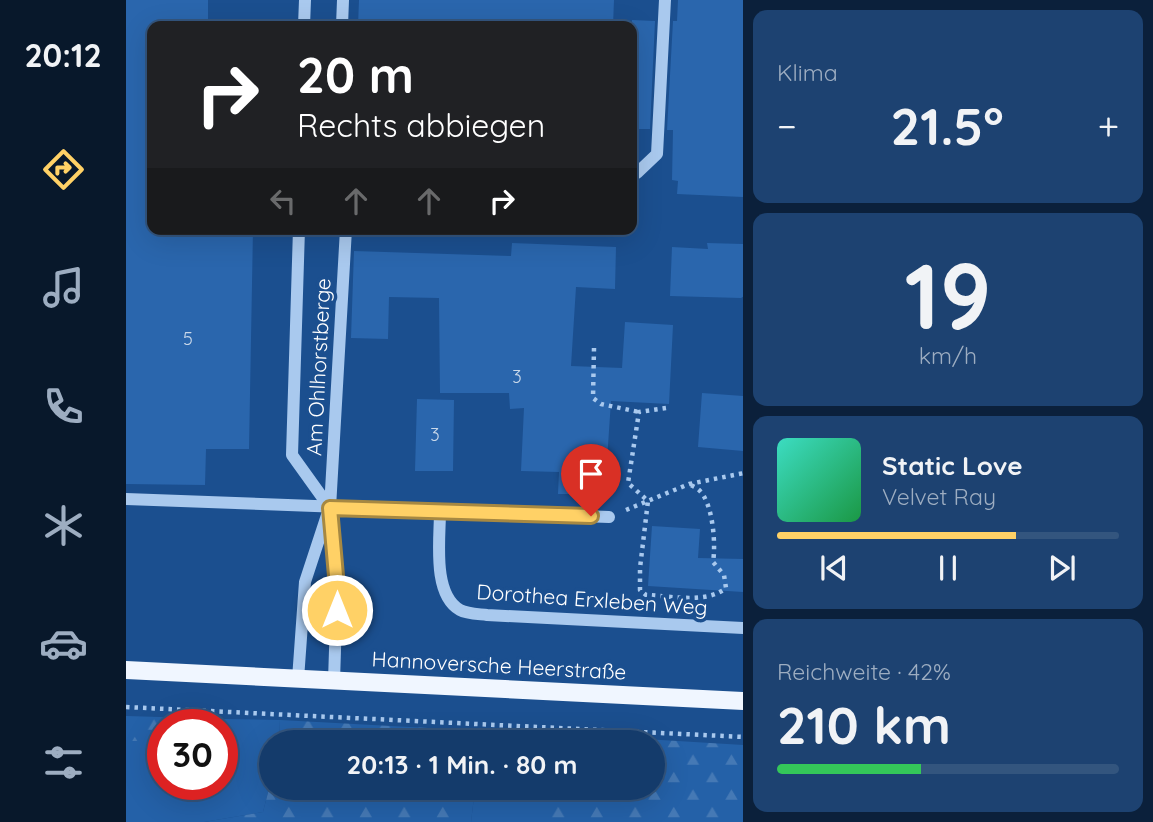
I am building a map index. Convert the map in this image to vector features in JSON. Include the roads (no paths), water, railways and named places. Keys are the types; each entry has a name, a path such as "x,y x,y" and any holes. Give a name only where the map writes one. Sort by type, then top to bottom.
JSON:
{"main road":[{"name":"Hannoversche Heerstraße","path":"126,670 743,701"}],"street":[{"path":"304,21 305,0"},
{"path":"342,21 343,0"},
{"path":"637,173 657,154 665,0"},
{"path":"299,235 292,455 330,508"},
{"name":"Am Ohlhorstberge","path":"334,681 337,587 330,508 346,235"},
{"path":"126,499 609,517"},
{"name":"Am Ohlhorstberge","path":"298,679 305,582 330,508"},
{"name":"Dorothea Erxleben Weg","path":"440,511 440,569 443,592 460,610 488,615 743,628"}]}
